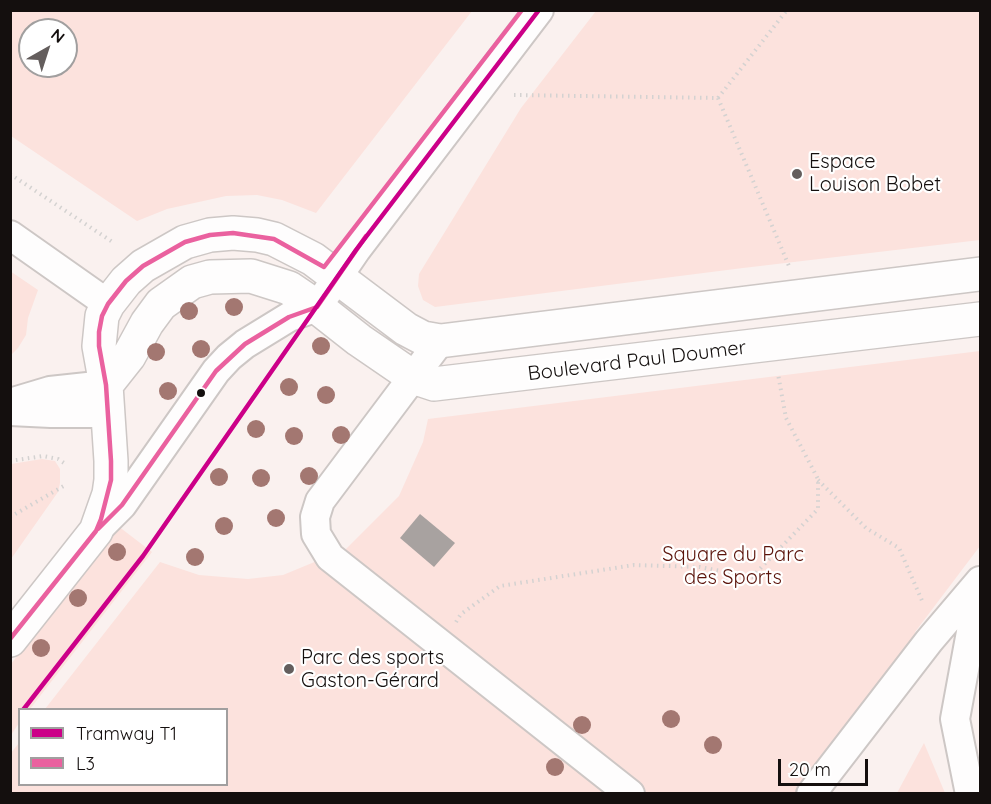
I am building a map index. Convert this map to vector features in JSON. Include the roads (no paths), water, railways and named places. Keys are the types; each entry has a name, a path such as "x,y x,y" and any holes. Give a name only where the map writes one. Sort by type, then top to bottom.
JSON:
{"main road":[{"path":"10,640 96,531 105,508 111,480 107,399 99,346 102,316 108,304 126,281 165,251 185,242 210,235 245,234 274,239 294,248 331,272 406,329 423,338 440,341 981,274"},
{"name":"Boulevard Paul Doumer","path":"107,399 147,323 161,304 192,282 210,277 251,276 289,288 358,340 413,377 424,382 446,384 981,319"}],"street":[{"path":"96,531 122,505 216,371 229,357 288,317 317,307 331,272 522,10"},
{"path":"331,272 413,174 539,10"},
{"path":"10,235 108,304"},
{"path":"440,341 320,501 315,518 316,534 330,557 630,794"},
{"path":"10,403 50,392 107,399"},
{"path":"10,411 51,413 107,399"},
{"path":"811,794 935,634 981,581"},
{"path":"970,794 955,719 981,581"}],"tram line":[{"name":"T1","path":"25,708 143,556 356,250 539,10"}],"place":[{"name":"Espace Louison Bobet","path":"797,174"},
{"name":"Parc des sports Gaston-Gérard","path":"289,669"}],"park label":[{"name":"Square du Parc des Sports","path":"733,566"}]}
